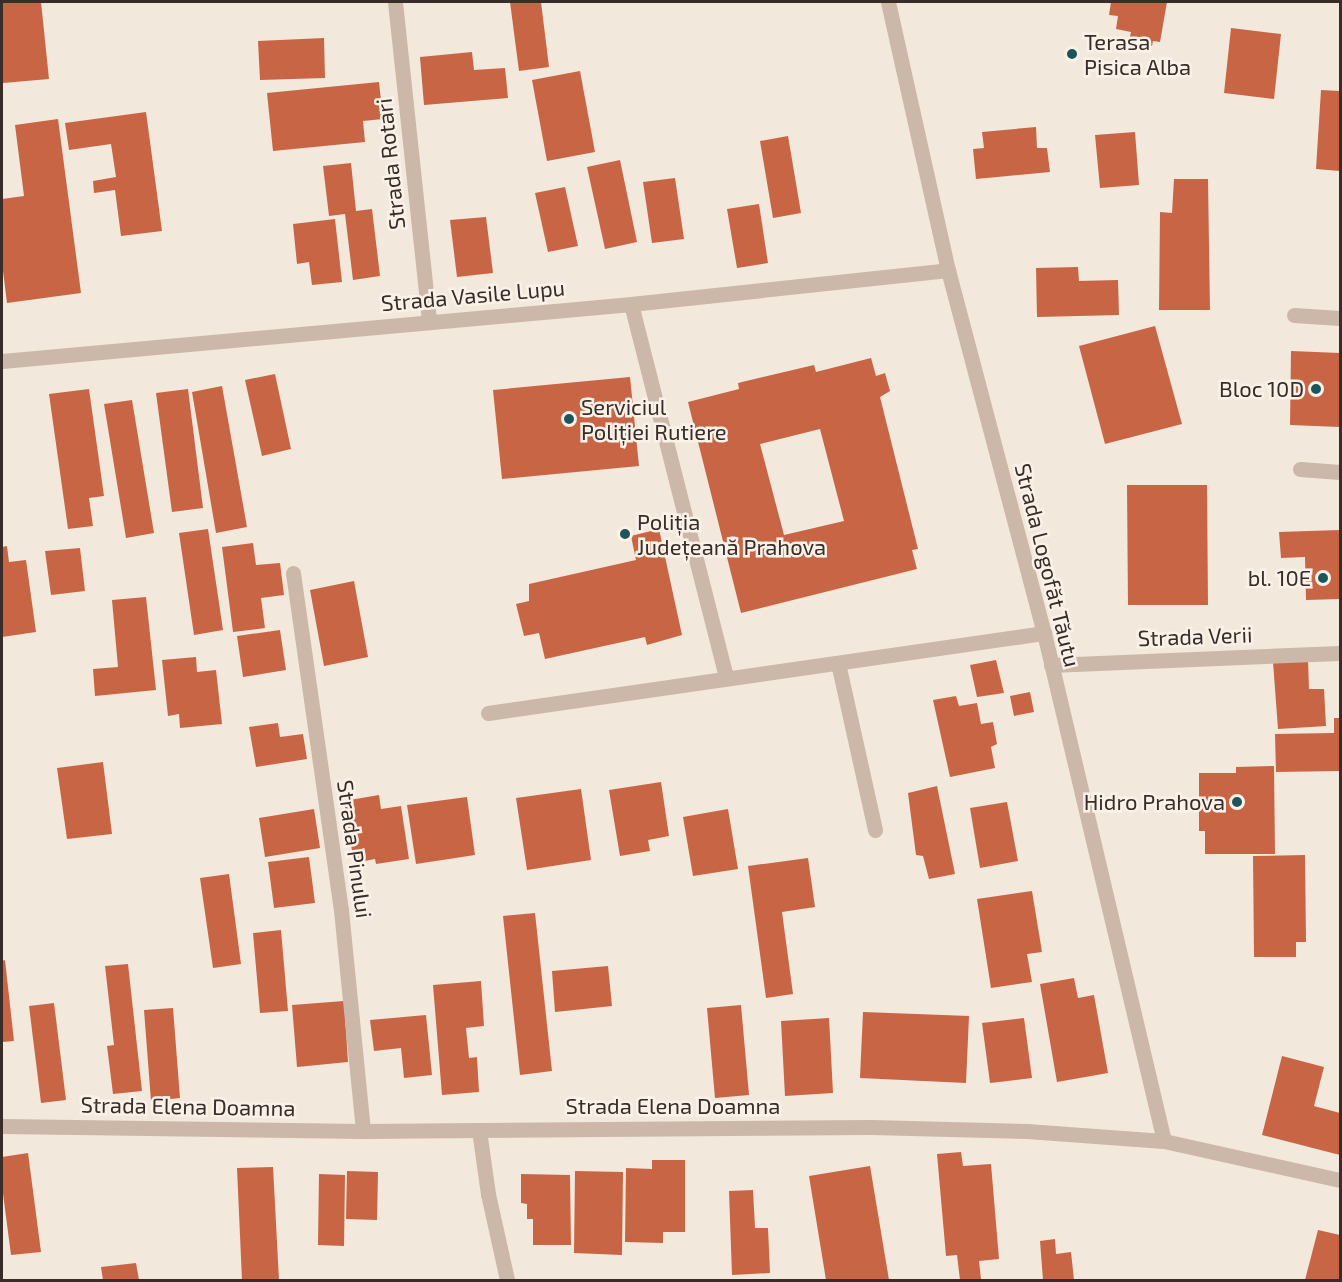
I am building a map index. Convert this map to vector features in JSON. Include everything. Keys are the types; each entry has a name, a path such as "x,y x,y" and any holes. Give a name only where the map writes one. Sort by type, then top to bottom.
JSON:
{"street":[{"name":"Strada Rotari","path":"395,2 429,322"},
{"name":"Strada Logofăt Tăutu","path":"888,2 948,270 1044,633 1164,1141"},
{"name":"Strada Vasile Lupu","path":"2,361 631,304 948,270"},
{"path":"631,304 726,677"},
{"path":"1294,315 1341,318"},
{"path":"1299,469 1341,472"},
{"name":"Strada Pinului","path":"293,573 341,910 363,1131"},
{"path":"488,713 1044,633"},
{"name":"Strada Verii","path":"1051,665 1341,653"},
{"path":"838,663 875,830"},
{"name":"Strada Elena Doamna","path":"2,1126 363,1131 871,1127 1028,1131 1164,1141 1341,1180"},
{"path":"479,1130 488,1194 507,1281"}],"building":[{"path":"2,2 41,2 49,79 3,83"},
{"path":"510,2 541,2 549,67 519,71"},
{"path":"1111,2 1167,2 1160,42 1153,41 1152,46 1129,42 1131,32 1116,29 1118,16 1109,15"},
{"path":"1231,28 1281,34 1274,99 1224,93"},
{"path":"324,38 325,78 260,80 258,41"},
{"path":"472,52 474,70 505,68 508,98 424,105 420,57"},
{"path":"580,71 595,152 547,161 532,80"},
{"path":"379,82 383,119 363,121 365,142 273,151 267,93"},
{"path":"1321,90 1340,91 1340,171 1316,169"},
{"path":"146,112 162,231 121,236 115,190 94,193 93,181 116,177 111,144 69,150 65,123"},
{"path":"58,119 81,293 7,303 2,263 2,199 24,196 15,125"},
{"path":"1036,127 1037,148 1047,148 1050,172 976,179 973,149 984,148 982,132"},
{"path":"1135,132 1139,185 1100,188 1095,135"},
{"path":"788,136 801,213 773,218 760,141"},
{"path":"620,160 637,242 605,249 587,167"},
{"path":"351,163 356,211 372,209 380,276 353,280 345,214 329,216 323,166"},
{"path":"675,178 684,239 652,243 643,182"},
{"path":"1174,179 1208,179 1210,310 1159,310 1160,212 1172,213"},
{"path":"565,187 578,246 548,252 535,193"},
{"path":"759,204 768,263 737,268 727,209"},
{"path":"486,217 493,273 457,277 450,220"},
{"path":"335,219 342,282 312,285 309,262 297,264 293,224"},
{"path":"1078,267 1079,281 1118,280 1119,315 1037,317 1036,268"},
{"path":"1155,326 1182,424 1105,444 1079,346"},
{"name":"Bloc 10D","path":"1291,351 1340,353 1340,427 1290,425"},
{"path":"871,358 876,376 885,373 890,391 880,397 918,549 912,550 917,569 741,613 688,402 739,389 738,383 814,365 816,372","holes":["820,429 844,521 784,535 760,444"]},
{"path":"275,374 291,449 262,456 245,380"},
{"path":"630,377 639,466 502,479 493,390"},
{"path":"222,386 247,527 216,533 192,392"},
{"path":"89,389 104,496 89,498 93,526 68,529 49,394"},
{"path":"188,389 203,508 172,512 156,393"},
{"path":"132,400 154,533 126,538 104,404"},
{"path":"1127,485 1207,485 1208,605 1128,605"},
{"path":"208,529 223,630 194,635 179,533"},
{"path":"659,529 682,635 647,645 645,637 545,659 539,633 524,636 516,604 529,601 529,584 636,560 631,536"},
{"name":"bl. 10E","path":"1340,530 1340,599 1306,600 1305,557 1281,558 1279,532"},
{"path":"253,543 256,565 280,563 284,595 261,598 265,628 233,632 222,547"},
{"path":"7,546 9,562 26,560 36,632 2,637 2,547"},
{"path":"80,548 85,591 51,595 45,551"},
{"path":"354,581 368,657 324,666 310,590"},
{"path":"146,597 156,690 95,696 93,669 118,667 112,600"},
{"path":"280,630 286,670 243,677 237,636"},
{"path":"196,657 197,672 216,670 222,724 180,728 179,714 168,716 162,660"},
{"path":"996,660 1004,693 977,697 970,665"},
{"path":"1308,660 1309,689 1324,689 1326,726 1278,729 1273,662"},
{"path":"1030,692 1034,712 1014,716 1010,696"},
{"path":"956,696 959,706 977,703 981,724 993,722 997,744 991,747 995,768 950,777 933,700"},
{"path":"1334,718 1340,718 1340,771 1276,772 1275,734 1334,733"},
{"path":"278,723 280,737 303,734 307,759 256,767 249,727"},
{"path":"103,762 112,834 67,839 57,768"},
{"name":"Hidro Prahova","path":"1274,766 1275,854 1205,854 1205,831 1199,831 1199,773 1236,773 1236,767"},
{"path":"661,782 669,836 648,840 650,851 620,856 609,790"},
{"path":"937,786 955,874 929,879 923,856 916,855 908,793"},
{"path":"581,789 591,860 527,870 516,798"},
{"path":"379,795 381,809 401,806 409,859 376,864 375,859 354,863 344,801"},
{"path":"467,797 475,855 416,864 407,805"},
{"path":"1007,802 1018,861 980,868 970,808"},
{"path":"314,809 320,848 265,857 259,818"},
{"path":"728,809 738,869 693,876 683,817"},
{"path":"1305,855 1306,942 1296,942 1296,957 1254,957 1253,856"},
{"path":"309,857 315,903 274,908 268,862"},
{"path":"808,858 815,907 782,912 793,994 766,998 748,866"},
{"path":"229,874 241,964 213,968 200,878"},
{"path":"1032,891 1042,952 1027,954 1032,982 991,988 977,899"},
{"path":"535,913 552,1071 520,1075 503,916"},
{"path":"281,930 288,1011 260,1013 253,933"},
{"path":"5,960 14,1041 2,1042 2,961"},
{"path":"128,964 142,1091 113,1094 107,1046 114,1045 105,966"},
{"path":"608,966 612,1006 555,1012 552,971"},
{"path":"1074,978 1078,998 1094,995 1108,1073 1057,1082 1040,984"},
{"path":"481,981 484,1026 466,1028 469,1058 477,1057 479,1092 442,1095 433,985"},
{"path":"344,1001 348,1062 297,1067 292,1005"},
{"path":"54,1003 66,1100 41,1103 29,1006"},
{"path":"741,1005 749,1095 715,1098 707,1008"},
{"path":"173,1008 180,1098 151,1101 144,1010"},
{"path":"863,1012 969,1016 966,1083 860,1078"},
{"path":"426,1015 432,1075 404,1078 401,1048 374,1051 370,1020"},
{"path":"829,1018 833,1093 785,1096 781,1021"},
{"path":"1024,1018 1032,1078 990,1083 982,1023"},
{"path":"1282,1056 1324,1067 1314,1106 1340,1113 1340,1155 1262,1135"},
{"path":"961,1152 963,1166 991,1164 999,1259 979,1261 981,1279 960,1280 957,1255 946,1256 937,1154"},
{"path":"28,1153 41,1252 11,1255 2,1186 2,1157"},
{"path":"652,1160 685,1160 685,1232 663,1232 663,1243 625,1242 626,1168 652,1169"},
{"path":"870,1166 889,1280 826,1280 809,1176"},
{"path":"273,1167 279,1280 242,1280 237,1168"},
{"path":"347,1171 378,1172 377,1220 346,1219"},
{"path":"575,1171 623,1172 622,1255 574,1253"},
{"path":"319,1174 345,1175 344,1246 318,1245"},
{"path":"521,1174 570,1175 571,1245 533,1245 533,1219 527,1219 527,1204 521,1203"},
{"path":"753,1190 755,1228 768,1228 770,1273 732,1275 729,1191"},
{"path":"1318,1230 1340,1235 1340,1280 1305,1280"},
{"path":"1055,1239 1056,1254 1071,1252 1074,1280 1043,1280 1040,1241"},
{"path":"136,1263 139,1280 103,1280 101,1267"}],"place":[{"name":"Terasa Pisica Alba","path":"1072,54"},
{"name":"Bloc 10D","path":"1316,389"},
{"name":"Serviciul Poliției Rutiere","path":"569,419"},
{"name":"Poliția Județeană Prahova","path":"625,534"},
{"name":"bl. 10E","path":"1323,578"},
{"name":"Hidro Prahova","path":"1237,802"}]}
